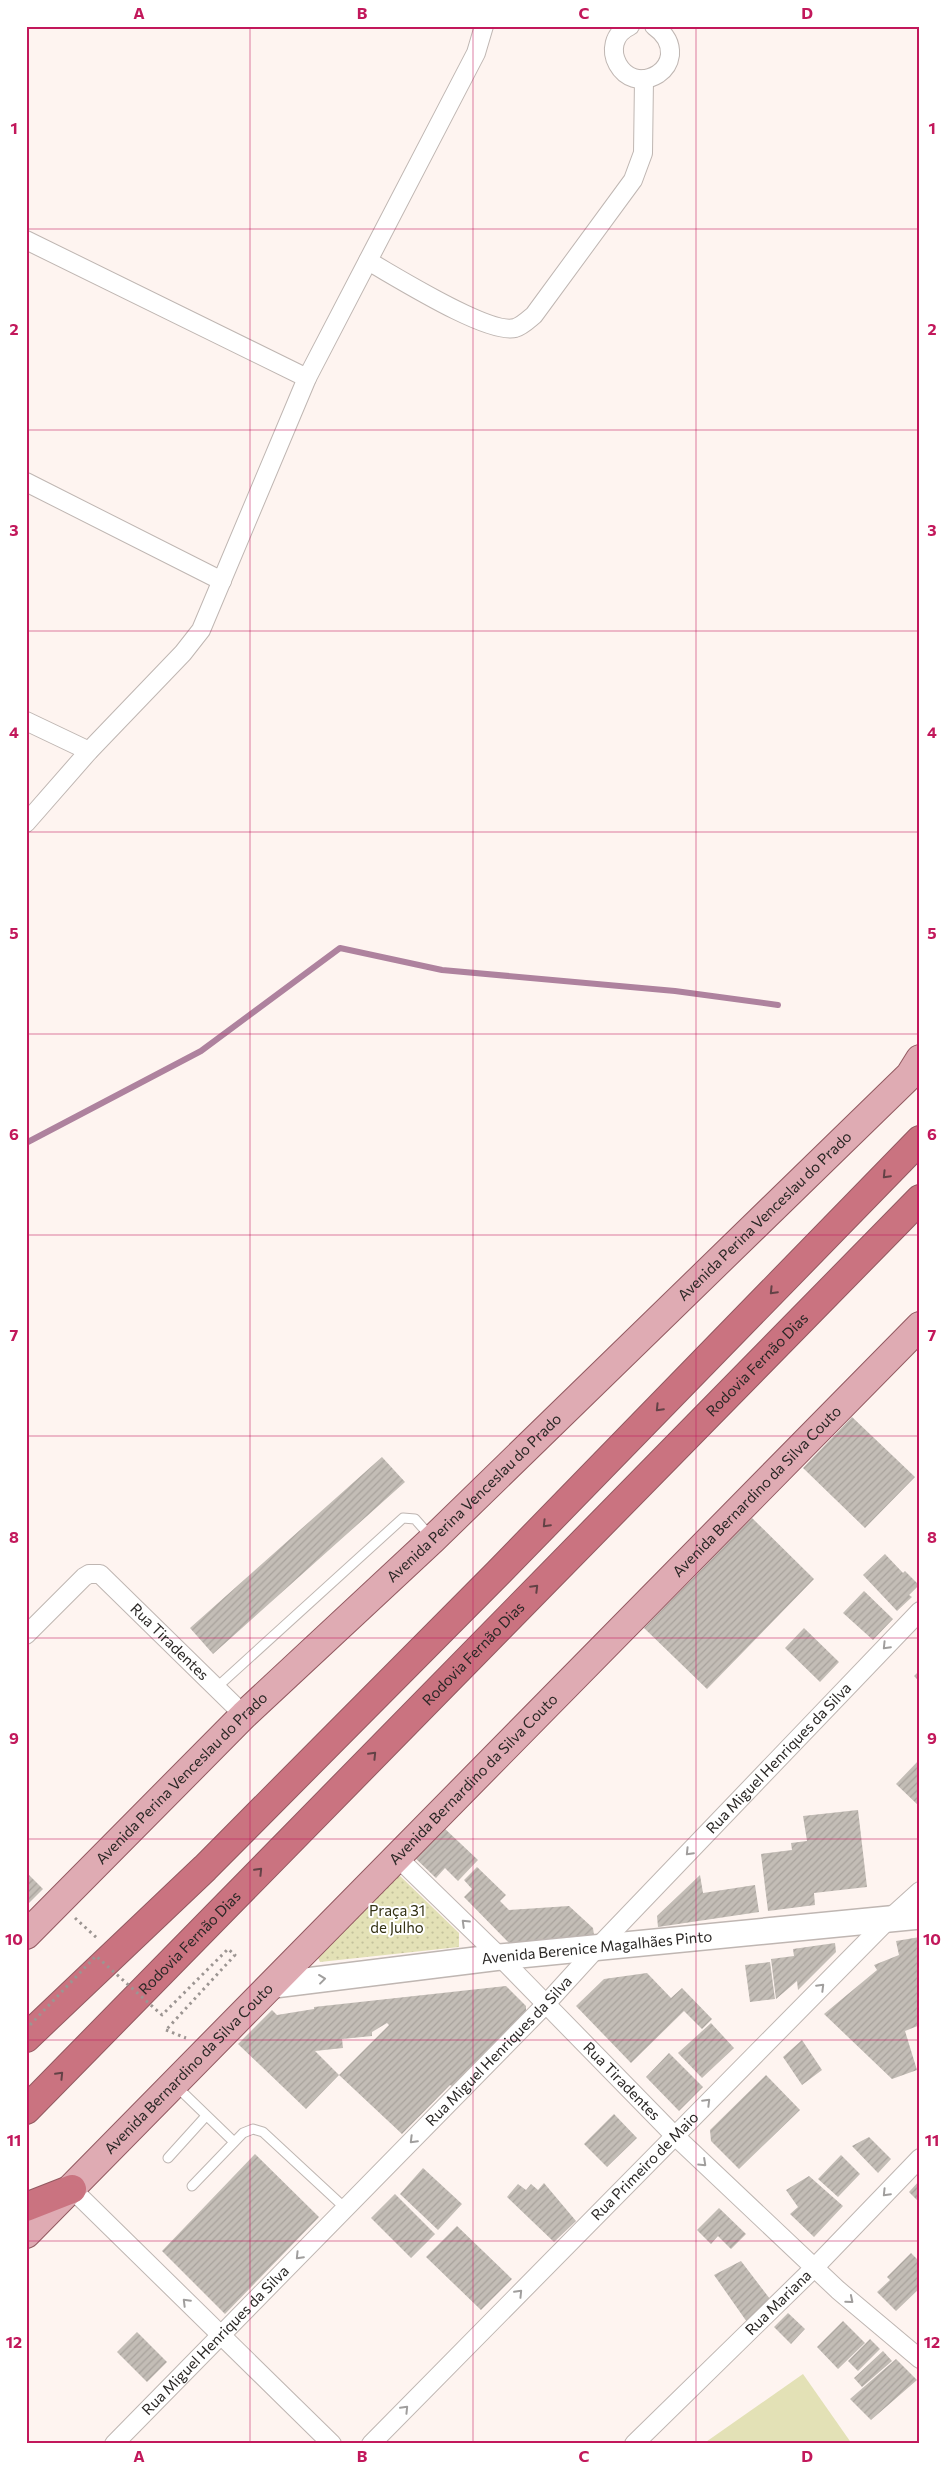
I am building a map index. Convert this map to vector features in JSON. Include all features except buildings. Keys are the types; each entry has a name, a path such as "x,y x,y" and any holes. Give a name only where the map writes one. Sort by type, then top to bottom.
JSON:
{"highway":[{"path":"26,2038 205,1868 498,1573 920,1140"},
{"name":"Rodovia Fernão Dias","path":"26,2110 920,1199"},
{"path":"26,2207 72,2189"}],"main road":[{"name":"Avenida Perina Venceslau do Prado","path":"26,1935 244,1714 433,1539 910,1075 920,1058"},
{"name":"Avenida Bernardino da Silva Couto","path":"26,2234 274,1985 396,1856 918,1333"},
{"name":"Avenida Berenice Magalhães Pinto","path":"274,1985 500,1957 920,1916"}],"street":[{"path":"26,823 89,751 193,641 204,623 307,378 476,53 484,26"},
{"path":"630,26 620,34 615,42 615,60 626,75 644,79 661,72 670,56 666,38 654,26"},
{"path":"368,261 485,324 503,329 514,328 524,324 534,315 622,198 633,180 643,153 644,79"},
{"path":"26,240 307,378"},
{"path":"26,482 222,581"},
{"path":"26,721 89,751"},
{"name":"Rua Tiradentes","path":"26,1635 84,1577 95,1573 105,1577 244,1714"},
{"name":"Rua Miguel Henriques da Silva","path":"114,2444 545,2005 597,1948 920,1611"},
{"name":"Rua Tiradentes","path":"396,1856 500,1957 674,2135 814,2268 920,2359"},
{"name":"Rua Primeiro de Maio","path":"371,2444 674,2135 889,1919 920,1891"},
{"name":"Rua Mariana","path":"634,2444 814,2268 920,2158"},
{"path":"72,2189 332,2444"}],"lane":[{"path":"216,1688 403,1518 415,1519 433,1539"},
{"path":"174,2084 234,2142"},
{"path":"168,2158 206,2116"},
{"path":"192,2186 234,2142 247,2130 253,2129 264,2132 345,2208"}],"path":[{"path":"58,1902 100,1941"},
{"path":"26,2022 30,2026 96,1956 162,2015 228,1950 235,1955 166,2030"}],"green space":[{"name":"Praça 31 de Julho","path":"397,1873 459,1933 459,1947 320,1962 315,1951"},
{"path":"803,2374 852,2444 703,2444"}],"waterway":[{"path":"26,1143 201,1051 340,948 442,970 675,991 778,1005"}]}
